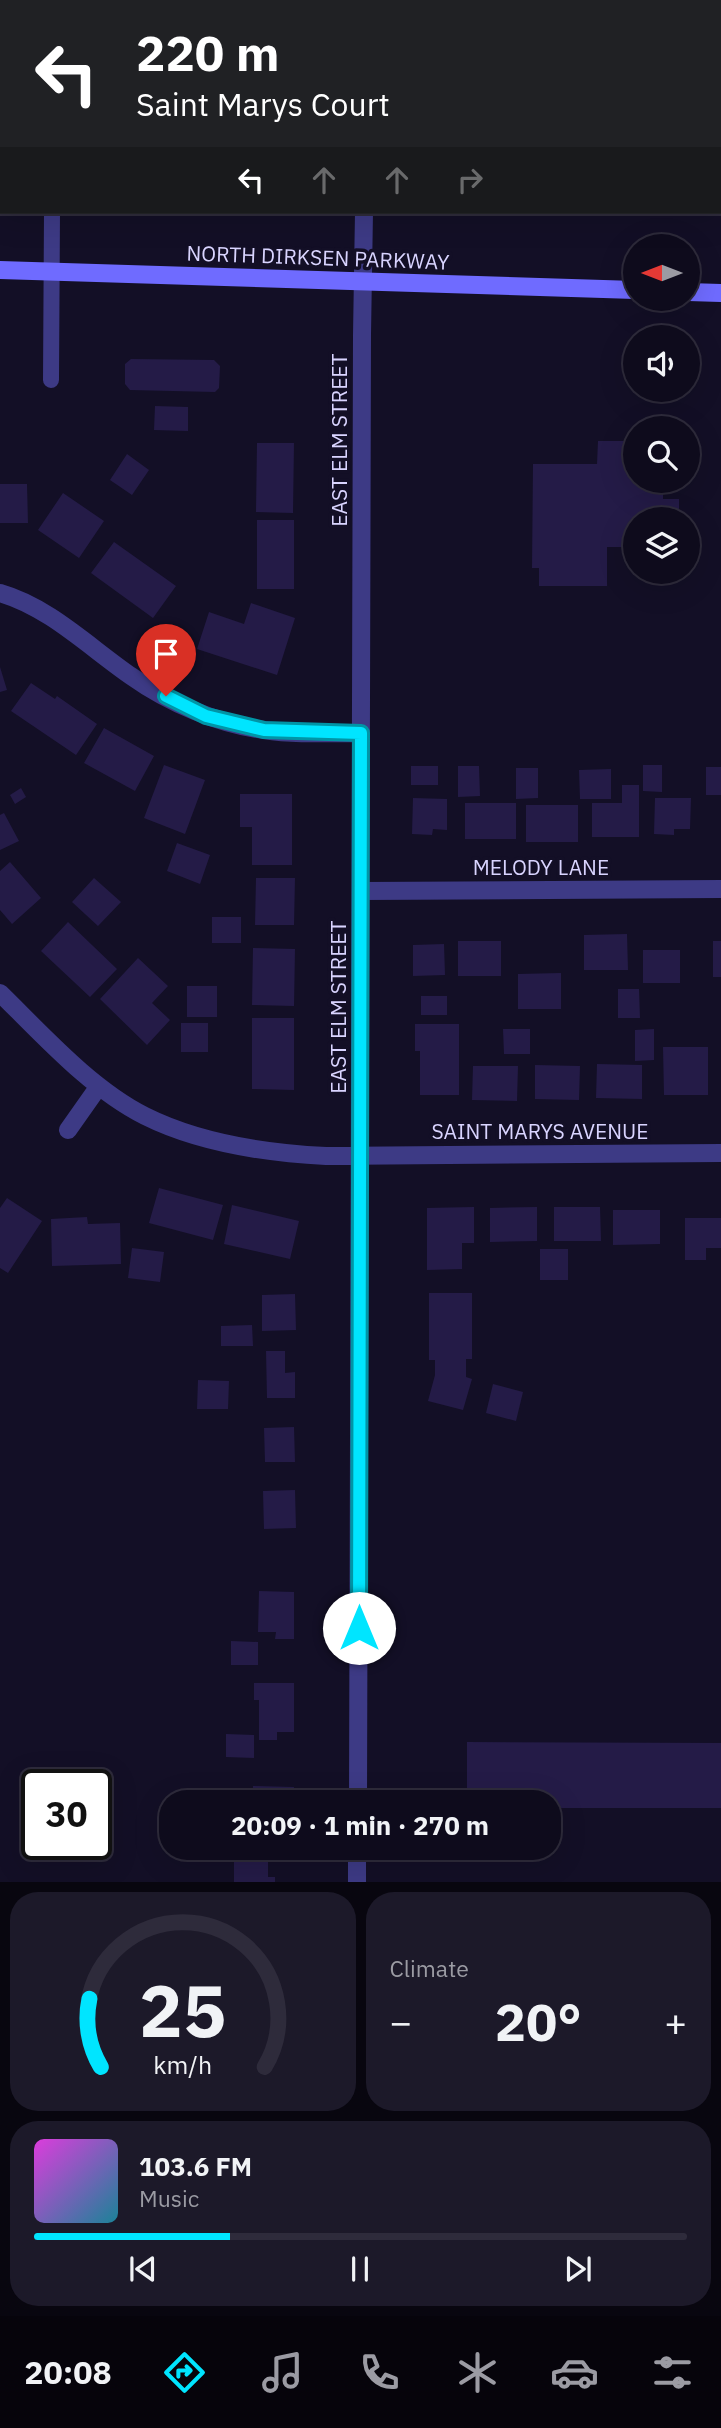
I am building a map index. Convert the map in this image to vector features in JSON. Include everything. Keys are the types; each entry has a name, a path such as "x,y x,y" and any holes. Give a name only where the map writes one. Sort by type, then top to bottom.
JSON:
{"main road":[{"name":"NORTH DIRKSEN PARKWAY","path":"0,270 623,290"},
{"path":"700,292 721,293"}],"street":[{"name":"EAST ELM STREET","path":"358,1790 364,214"},
{"path":"0,593 20,599 47,615 134,678 206,716 264,730 361,733"},
{"name":"MELODY LANE","path":"362,891 721,889"},
{"name":"SAINT MARYS AVENUE","path":"0,993 99,1086 145,1116 227,1143 282,1154 721,1153"},
{"path":"68,1130 99,1086"},
{"path":"357,1882 358,1860"}],"lane":[{"path":"51,380 54,214"}],"building":[{"path":"131,359 214,360 220,366 219,388 215,392 130,390 125,384 125,364"},
{"path":"155,406 188,407 188,431 154,430"},
{"path":"598,441 623,441 623,493 663,493 663,499 679,499 679,507 623,507 623,547 607,547 607,586 539,586 539,568 532,568 533,464 597,464"},
{"path":"257,443 294,443 293,513 256,512"},
{"path":"127,454 149,470 132,495 110,480"},
{"path":"0,484 27,484 28,523 0,523"},
{"path":"63,493 104,521 79,558 38,530"},
{"path":"257,520 294,520 294,589 257,589"},
{"path":"114,542 176,586 153,618 91,573"},
{"path":"251,603 295,618 277,675 197,649 209,612 244,624"},
{"path":"0,667 7,690 0,692"},
{"path":"31,683 55,699 57,696 97,724 76,755 11,711"},
{"path":"104,728 154,756 135,791 84,763"},
{"path":"164,765 205,780 185,834 144,818"},
{"path":"643,765 662,765 662,792 643,791"},
{"path":"411,766 438,766 438,785 411,785"},
{"path":"458,766 479,766 480,796 458,797"},
{"path":"706,767 721,767 721,795 706,795"},
{"path":"516,768 538,768 538,798 516,799"},
{"path":"611,769 611,799 580,799 579,770"},
{"path":"622,785 639,785 639,837 592,837 592,803 622,803"},
{"path":"21,788 26,797 15,804 10,795"},
{"path":"240,794 292,794 292,865 252,865 252,827 240,827"},
{"path":"413,798 447,799 447,830 433,829 432,835 412,834"},
{"path":"655,798 691,798 690,829 674,829 674,835 654,834"},
{"path":"465,803 516,803 516,839 465,839"},
{"path":"526,805 578,805 578,842 526,842"},
{"path":"4,813 19,841 0,850 0,815"},
{"path":"177,843 210,855 200,884 167,871"},
{"path":"10,862 41,898 12,924 0,910 0,871"},
{"path":"94,878 121,902 98,926 72,902"},
{"path":"256,878 295,878 294,925 255,925"},
{"path":"212,917 241,917 241,943 212,943"},
{"path":"68,922 117,969 90,997 41,951"},
{"path":"627,934 628,970 584,970 584,935"},
{"path":"458,941 501,941 501,976 458,976"},
{"path":"713,941 721,941 721,977 713,977"},
{"path":"444,944 445,975 413,976 413,945"},
{"path":"253,948 295,949 294,1006 252,1005"},
{"path":"643,950 680,950 680,983 643,983"},
{"path":"138,958 168,986 152,1003 170,1020 147,1045 100,999"},
{"path":"561,973 561,1009 518,1009 518,974"},
{"path":"187,986 217,986 217,1017 187,1017"},
{"path":"618,989 639,989 640,1018 618,1018"},
{"path":"421,996 447,996 447,1015 421,1015"},
{"path":"252,1018 294,1018 294,1090 252,1089"},
{"path":"181,1023 208,1023 208,1052 181,1052"},
{"path":"415,1024 459,1024 459,1095 420,1095 420,1051 415,1051"},
{"path":"503,1029 530,1029 530,1054 504,1054"},
{"path":"654,1029 654,1060 635,1061 635,1030"},
{"path":"663,1047 708,1047 708,1095 664,1095"},
{"path":"597,1064 642,1065 642,1099 596,1098"},
{"path":"535,1065 580,1066 579,1100 535,1099"},
{"path":"473,1066 518,1066 517,1101 472,1100"},
{"path":"159,1188 223,1205 213,1240 149,1223"},
{"path":"7,1198 42,1221 8,1273 0,1268 0,1208"},
{"path":"232,1205 299,1221 290,1259 224,1244"},
{"path":"474,1207 474,1243 462,1243 462,1269 427,1270 427,1208"},
{"path":"537,1207 537,1241 490,1242 490,1208"},
{"path":"554,1207 600,1207 601,1241 554,1241"},
{"path":"613,1210 660,1210 660,1244 613,1245"},
{"path":"87,1217 88,1224 120,1223 121,1264 52,1266 51,1219"},
{"path":"685,1218 721,1218 721,1248 706,1248 706,1260 685,1260"},
{"path":"132,1248 164,1252 160,1282 128,1278"},
{"path":"540,1249 568,1249 568,1280 540,1280"},
{"path":"429,1293 472,1293 472,1359 466,1359 466,1377 472,1379 463,1410 428,1401 435,1375 435,1360 429,1360"},
{"path":"295,1294 296,1330 262,1331 262,1295"},
{"path":"252,1325 253,1346 221,1346 221,1326"},
{"path":"266,1351 285,1351 285,1373 295,1372 295,1398 267,1398"},
{"path":"198,1380 229,1381 228,1409 197,1409"},
{"path":"493,1384 523,1392 516,1421 486,1413"},
{"path":"294,1427 295,1462 265,1462 264,1428"},
{"path":"295,1490 296,1528 264,1529 263,1491"},
{"path":"259,1591 294,1592 294,1639 275,1639 276,1632 258,1632"},
{"path":"231,1641 258,1642 258,1665 231,1665"},
{"path":"254,1683 294,1683 294,1732 277,1732 277,1740 259,1740 259,1700 254,1700"},
{"path":"226,1734 254,1735 254,1758 226,1757"},
{"path":"467,1742 721,1743 721,1808 561,1808 561,1790 467,1790"},
{"path":"253,1786 294,1787 294,1790 253,1790"},
{"path":"234,1860 268,1860 268,1877 275,1877 275,1882 234,1882"}],"route":[{"path":"166,696 206,716 264,730 361,733 359,1628"}]}
